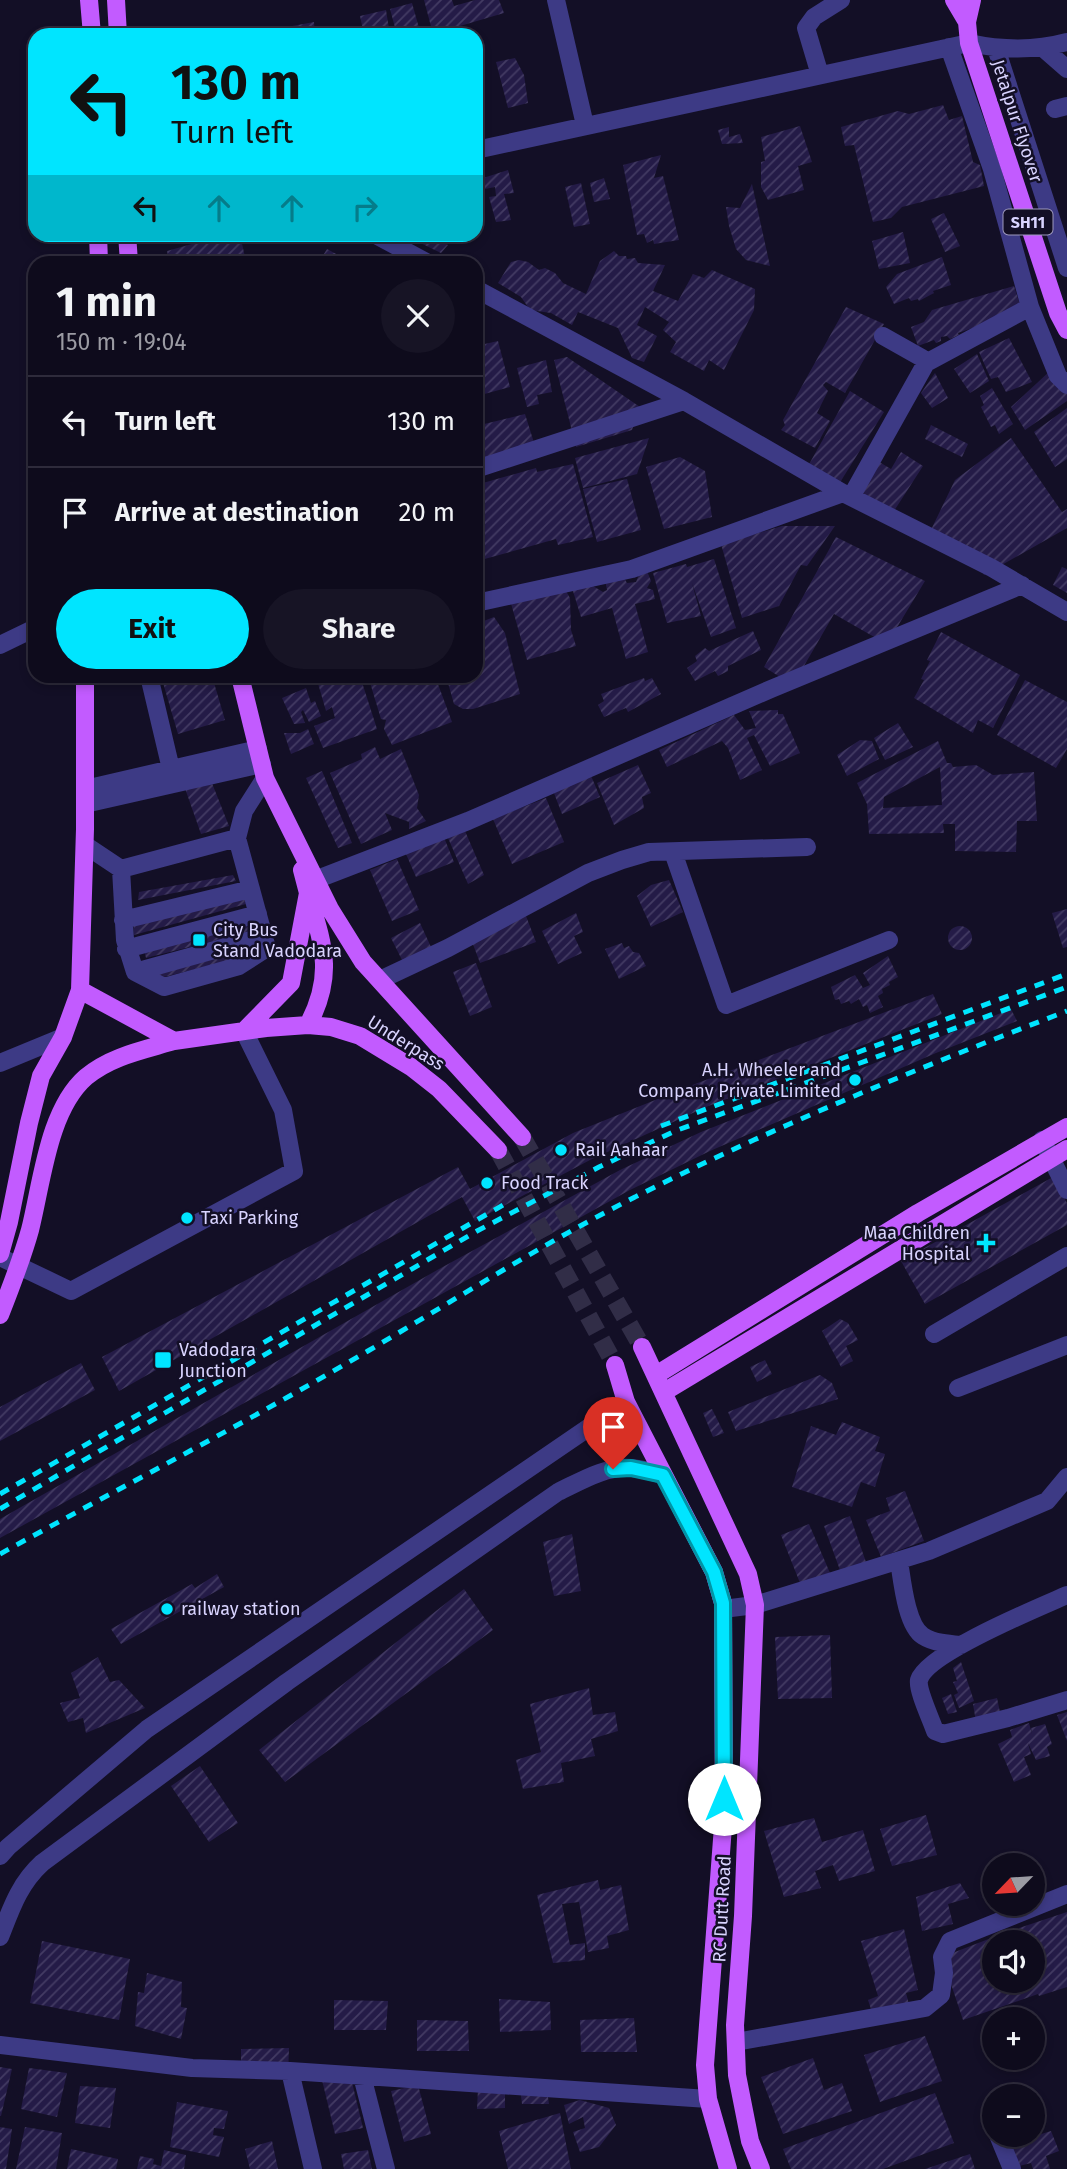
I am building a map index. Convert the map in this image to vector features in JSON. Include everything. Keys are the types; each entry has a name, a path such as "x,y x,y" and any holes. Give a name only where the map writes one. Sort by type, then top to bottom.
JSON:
{"main road":[{"path":"89,0 91,28"},
{"path":"116,0 118,28"},
{"path":"954,0 967,22"},
{"name":"SH11","path":"969,43 967,22 972,0"},
{"name":"Jetalpur Flyover","path":"969,43 1058,313 1067,330"},
{"path":"0,1255 41,1076 63,1037 80,990 85,845 85,683"},
{"path":"242,683 262,764 291,829 312,886 324,947 325,978 318,1007 308,1025"},
{"path":"244,1031 291,983 312,886"},
{"name":"Underpass","path":"312,886 330,909 363,962 522,1137"},
{"path":"80,990 174,1041"},
{"name":"Underpass","path":"0,1315 19,1266 54,1128 70,1097 84,1079 107,1062 174,1041 308,1025 331,1027 360,1036 411,1067 439,1089 498,1150"},
{"path":"642,1347 656,1375 835,1264 1067,1126"},
{"path":"664,1392 1059,1154"},
{"path":"835,1264 846,1282"},
{"path":"615,1365 626,1402"},
{"name":"RC Dutt Road","path":"656,1375 748,1574 755,1605 743,1916 735,2025 739,2088 750,2141 761,2169"},
{"name":"RC Dutt Road","path":"626,1402 714,1572 723,1609 724,1813 705,2046 708,2099 728,2169"}],"street":[{"path":"556,0 585,125"},
{"path":"820,75 806,28 814,18 841,0"},
{"path":"483,148 969,43 996,48 1043,48 1067,42"},
{"path":"949,47 992,169 1030,307 1058,376 1067,386"},
{"path":"996,48 1067,268"},
{"path":"1043,48 1067,69"},
{"path":"389,242 415,256"},
{"path":"483,293 684,401 847,495 992,568 1067,612"},
{"path":"483,601 632,569 847,495 926,363 1030,307"},
{"path":"883,336 922,358 926,363"},
{"path":"483,467 684,401"},
{"path":"312,886 771,689 1022,585"},
{"path":"0,645 28,631"},
{"path":"151,683 171,769"},
{"path":"85,796 262,764"},
{"path":"85,796 171,769 262,764"},
{"path":"121,869 126,949 135,972 164,987 239,966 267,948 237,838 262,764"},
{"path":"85,845 121,869 237,838"},
{"path":"380,980 448,948 588,873 622,860 649,852 807,847"},
{"path":"673,852 726,1005 889,940"},
{"path":"123,920 251,889"},
{"path":"126,949 258,914"},
{"path":"0,1255 71,1291 295,1171 282,1110 244,1031"},
{"path":"0,1063 63,1037"},
{"path":"1042,1140 1059,1154 1067,1190"},
{"path":"934,1334 1067,1256"},
{"path":"958,1388 1067,1345"},
{"path":"0,1856 8,1846 147,1729 626,1402"},
{"path":"0,1937 18,1891 42,1863 287,1682 456,1563 558,1492 599,1473 631,1468 663,1475"},
{"path":"723,1609 755,1605 929,1551 1047,1501 1067,1477"},
{"path":"1047,1501 1067,1506"},
{"path":"899,1561 914,1628 922,1636 939,1643 961,1645"},
{"path":"1067,1595 961,1645 922,1674 918,1684 935,1731 943,1734 1008,1718 1067,1699"},
{"path":"736,2042 925,2008 941,1995 944,1973 942,1957 950,1941 1067,1894"},
{"path":"0,2045 191,2068 290,2071 708,2099"},
{"path":"290,2071 313,2169"},
{"path":"362,2076 386,2169"},
{"path":"1004,2147 1012,2169"}],"building":[{"path":"424,0 452,0 454,6 475,0 499,0 504,13 453,28 431,28"},
{"path":"412,3 419,28 395,28 390,9"},
{"path":"386,10 389,28 363,28 360,16"},
{"path":"314,22 314,28 281,28"},
{"path":"515,58 524,75 528,103 508,108 496,62"},
{"path":"943,105 949,120 962,116 973,162 980,165 984,186 902,207 891,218 873,222 854,145 845,146 841,127 898,111 909,114"},
{"path":"800,126 812,162 798,166 804,190 768,200 761,187 761,162 765,161 761,137"},
{"path":"729,127 729,137 740,134 743,143 722,144 718,130"},
{"path":"661,155 654,178 663,176 679,240 654,244 653,240 647,243 644,234 637,235 623,165"},
{"path":"508,170 514,193 504,194 511,220 496,222 489,197 496,196 495,187 483,189 483,178"},
{"path":"604,178 610,199 594,202 590,183"},
{"path":"581,183 590,224 574,227 565,187"},
{"path":"752,184 770,266 746,260 736,249 729,226 726,207 740,208"},
{"path":"944,213 960,246 945,252 931,219"},
{"path":"903,232 910,263 879,269 872,241"},
{"path":"199,242 242,242 245,256 168,256 167,251"},
{"path":"418,242 442,242 448,245 441,253"},
{"path":"327,249 340,256 323,256"},
{"path":"614,251 627,259 635,258 638,263 665,265 653,291 678,301 693,274 704,278 712,270 755,289 754,310 724,370 709,360 704,371 670,352 676,342 663,330 669,322 645,307 637,325 657,336 644,362 632,358 618,328 578,312 572,325 551,313 530,310 521,297 498,283 511,262 519,260 528,262 539,270 545,268 555,273 563,283 586,294 600,261"},
{"path":"942,257 951,285 933,291 934,293 919,301 911,301 909,298 894,304 886,287 897,274"},
{"path":"1014,286 1022,311 958,333 959,335 950,339 947,336 941,337 941,341 936,343 934,340 918,346 911,327 924,322 932,310"},
{"path":"846,307 884,324 845,393 826,382 823,385 828,391 817,413 830,421 815,448 781,430 785,425 783,420"},
{"path":"1009,338 1032,382 1006,392 998,377 991,379 979,352"},
{"path":"498,341 510,387 483,394 483,344"},
{"path":"977,354 989,381 970,393 954,369"},
{"path":"567,357 640,407 632,430 576,447 554,360"},
{"path":"546,360 552,392 537,395 539,404 527,407 517,368"},
{"path":"1051,370 1067,391 1067,401 1025,430 1011,407"},
{"path":"935,373 948,398 932,408 921,393"},
{"path":"992,388 1013,424 999,434 995,425 991,427 981,407 984,405 980,396"},
{"path":"850,391 884,412 834,492 803,475"},
{"path":"1067,408 1067,459 1055,467 1034,432"},
{"path":"525,414 536,449 483,462 483,424"},
{"path":"931,425 968,444 962,457 925,439"},
{"path":"649,438 637,474 583,488 575,458"},
{"path":"1011,438 1062,512 1067,509 1067,528 984,575 976,560 928,536 955,480"},
{"path":"901,452 923,466 894,511 858,492 876,460 891,469"},
{"path":"680,457 705,471 712,517 664,529 646,467"},
{"path":"573,464 593,537 558,545 556,539 483,559 483,483 536,468 537,472"},
{"path":"627,479 641,530 597,542 583,489"},
{"path":"782,526 835,526 807,566 801,565 779,606 742,618 721,544"},
{"path":"836,537 925,581 896,629 876,638 834,614 793,685 764,667"},
{"path":"714,559 736,628 711,637 692,583 701,616 667,623 653,573"},
{"path":"1062,567 1067,569 1067,593 1053,585"},
{"path":"647,571 651,581 647,588 653,590 655,599 635,604 648,652 626,659 612,608 581,617 572,588 588,583 603,592 607,590 605,580 623,576 627,583 636,582 640,572"},
{"path":"566,591 570,598 571,630 576,646 527,660 510,600"},
{"path":"494,617 505,633 520,694 473,709 463,709 454,704 448,683 483,683 483,621"},
{"path":"753,631 761,650 728,666 728,671 718,676 715,671 695,681 687,668 697,661 695,656 705,648 709,651"},
{"path":"941,632 1020,675 993,728 978,720 973,733 914,698 924,680 921,679 930,661 927,660"},
{"path":"644,678 645,681 652,678 661,694 628,712 626,708 604,717 598,705 604,701 601,694"},
{"path":"1025,680 1067,702 1067,749 1056,768 997,735"},
{"path":"163,683 214,683 225,720 178,734"},
{"path":"318,683 362,683 377,729 323,748 314,726 335,718 332,707 326,711"},
{"path":"370,683 438,683 452,722 392,745 384,729 386,720 381,719"},
{"path":"306,688 311,703 315,701 321,716 309,722 303,710 301,712 305,723 294,724 282,698"},
{"path":"778,710 778,714 783,714 800,753 770,766 754,735 747,738 762,770 740,780 728,748 722,741 667,767 659,750 734,715 745,730 756,728 749,711"},
{"path":"898,723 913,747 885,760 874,738"},
{"path":"308,729 314,744 291,754 284,733 300,733"},
{"path":"860,740 872,741 879,759 847,776 837,755"},
{"path":"938,741 947,763 951,763 953,767 976,765 993,775 1034,772 1037,821 1017,821 1016,852 955,851 955,824 943,824 944,833 869,834 867,804 857,783","holes":["940,767 942,805 883,808 884,797"]},
{"path":"375,747 380,759 401,749 419,795 417,808 426,821 409,829 409,822 385,813 392,830 361,844 330,773 362,759 361,754"},
{"path":"638,765 651,793 642,797 644,808 614,825 597,783"},
{"path":"206,768 229,826 201,834 181,777"},
{"path":"322,771 352,843 338,848 306,778"},
{"path":"589,771 600,797 562,814 552,788"},
{"path":"546,798 564,842 512,864 493,819"},
{"path":"465,831 484,875 468,884 448,838"},
{"path":"443,835 454,862 416,877 406,854"},
{"path":"397,859 419,910 392,921 370,870"},
{"name":"City Bus Stand Vadodara","path":"233,875 236,881 138,900 139,892"},
{"path":"669,880 683,912 651,927 637,896 651,885"},
{"name":"City Bus Stand Vadodara","path":"244,898 246,904 134,935 134,926"},
{"path":"1067,909 1067,947 1063,948 1052,913"},
{"path":"576,913 583,932 574,936 582,953 558,964 542,931"},
{"path":"526,916 536,942 480,963 471,939"},
{"name":"City Bus Stand Vadodara","path":"251,923 253,931 146,958 144,950"},
{"path":"420,923 431,947 403,962 391,938"},
{"path":"960,926 969,929 972,938 969,947 960,950 951,947 948,938 951,929"},
{"path":"622,943 624,948 629,946 633,952 639,953 646,966 619,979 605,949"},
{"name":"City Bus Stand Vadodara","path":"249,948 251,955 160,978 157,971"},
{"path":"888,956 898,977 889,982 890,985 882,989 883,993 878,996 883,1007 870,1013 867,1005 863,1007 859,999 851,1004 849,1001 841,1004 839,999 835,1000 831,987 855,975 863,988 870,985 863,973"},
{"path":"476,963 492,1007 470,1016 453,972"},
{"path":"933,994 942,1014 706,1107 590,1160 475,1221 462,1197 119,1391 102,1357 458,1167 470,1189 573,1133"},
{"path":"1011,1009 1017,1021 936,1053 710,1151 630,1190 0,1538 0,1519 439,1269 620,1170 701,1132"},
{"path":"1053,1177 1067,1203 1067,1225 925,1304 901,1261"},
{"path":"840,1319 848,1323 858,1340 846,1346 853,1361 841,1367 822,1331"},
{"path":"765,1360 772,1374 757,1382 750,1367"},
{"path":"81,1363 95,1390 0,1441 0,1407"},
{"path":"820,1375 832,1383 838,1399 736,1431 728,1412"},
{"path":"712,1409 724,1433 713,1437 703,1413"},
{"path":"842,1422 880,1437 875,1451 885,1454 875,1487 861,1482 852,1507 792,1487 811,1426 836,1435"},
{"path":"905,1491 924,1541 881,1557 866,1520 890,1511 886,1498"},
{"path":"850,1516 867,1565 841,1573 824,1526"},
{"path":"809,1524 830,1573 800,1583 781,1535"},
{"path":"572,1534 581,1591 554,1596 543,1542"},
{"name":"railway station","path":"217,1574 224,1587 121,1644 111,1629 192,1584 195,1588"},
{"path":"464,1589 493,1630 285,1782 259,1750"},
{"path":"830,1635 832,1698 778,1699 775,1637"},
{"path":"98,1657 110,1682 119,1680 145,1708 86,1733 83,1718 68,1722 60,1703 80,1698 71,1673"},
{"path":"961,1662 974,1701 959,1708 954,1695 958,1693 953,1682 957,1681 953,1668"},
{"path":"589,1688 593,1715 615,1712 618,1731 591,1739 595,1756 561,1763 564,1782 523,1789 516,1760 541,1752 530,1704"},
{"path":"951,1694 957,1712 948,1714 942,1698"},
{"path":"997,1698 1001,1717 976,1722 973,1704"},
{"path":"1067,1712 1067,1741 1057,1715"},
{"path":"1029,1723 1032,1734 1031,1728 1045,1724 1052,1744 1047,1747 1050,1756 1036,1760 1028,1743 1031,1754 1024,1757 1031,1775 1014,1782 998,1744 1012,1737 1010,1730"},
{"path":"200,1766 238,1823 209,1842 171,1786"},
{"path":"926,1815 937,1855 892,1866 880,1829"},
{"path":"814,1818 822,1842 863,1830 875,1871 839,1881 833,1865 815,1871 821,1888 784,1897 764,1831"},
{"path":"598,1880 600,1890 621,1885 629,1930 607,1936 609,1948 588,1952 579,1902 562,1904 570,1945 585,1943 585,1960 553,1963 537,1895"},
{"path":"960,1883 969,1898 948,1904 953,1924 922,1931 916,1897"},
{"path":"1067,1912 1067,1987 1000,2007 982,2007 982,2013 963,2020 942,1957 982,1942 982,1993 1045,1993 1045,1930 1019,1928"},
{"path":"904,1929 918,1990 906,1993 910,2008 872,2012 868,2000 878,1996 861,1941"},
{"path":"42,1941 130,1959 119,2020 30,2003"},
{"path":"147,1973 182,1982 181,2007 187,2008 181,2039 135,2026 138,1992 144,1993"},
{"path":"499,1999 550,2002 551,2030 500,2032"},
{"path":"334,2000 388,2001 386,2030 334,2030"},
{"path":"634,2018 637,2052 581,2052 580,2020"},
{"path":"417,2020 468,2021 469,2051 417,2051"},
{"path":"925,2036 942,2081 880,2102 864,2055"},
{"path":"289,2048 288,2077 241,2078 241,2049"},
{"path":"813,2058 824,2090 842,2083 852,2111 783,2134 761,2077"},
{"path":"0,2067 12,2069 1,2116 0,2116"},
{"path":"29,2068 67,2073 57,2117 21,2109"},
{"path":"351,2078 363,2128 335,2134 322,2080"},
{"path":"418,2085 431,2134 404,2142 391,2091"},
{"path":"80,2086 116,2088 110,2128 75,2123"},
{"path":"478,2088 505,2091 505,2108 477,2109"},
{"path":"520,2088 547,2090 549,2104 522,2104"},
{"path":"935,2093 954,2143 883,2169 791,2169 783,2149"},
{"path":"580,2100 609,2108 616,2125 599,2147 580,2152 573,2132 585,2128 583,2117 569,2124 564,2105"},
{"path":"177,2102 228,2111 224,2129 214,2128 213,2135 224,2137 219,2157 170,2147"},
{"path":"560,2113 571,2169 508,2169 499,2131"},
{"path":"0,2127 12,2129 6,2169 0,2169"},
{"path":"25,2127 62,2133 56,2169 16,2169"},
{"path":"1051,2131 1059,2151 1046,2156 1050,2169 1033,2169 1031,2163 1019,2166 1011,2147 1045,2147 1045,2133"},
{"path":"272,2141 278,2169 250,2169 245,2149"},
{"path":"71,2149 118,2159 116,2169 67,2169"},
{"path":"164,2150 186,2155 184,2169 137,2169 140,2156 154,2159 153,2164 161,2166"},
{"path":"368,2150 372,2169 344,2169 341,2154"},
{"path":"970,2154 975,2169 925,2169"}],"tunnel":[{"path":"522,1137 642,1347"},
{"path":"498,1150 615,1365"}],"railway":[{"path":"661,1126 1067,974"},
{"path":"0,1509 477,1231 599,1167 675,1131 1067,987"},
{"path":"0,1554 306,1387 526,1257 635,1197 849,1098 1067,1011"},
{"path":"0,1494 510,1201"}],"place":[{"name":"City Bus Stand Vadodara","path":"199,940"},
{"name":"A.H. Wheeler and Company Private Limited","path":"855,1080"},
{"name":"Rail Aahaar","path":"561,1150"},
{"name":"Food Track","path":"487,1183"},
{"name":"Taxi Parking","path":"187,1218"},
{"name":"Maa Children Hospital","path":"986,1243"},
{"name":"Vadodara Junction","path":"163,1360"},
{"name":"railway station","path":"167,1609"}],"route":[{"path":"613,1469 631,1468 663,1475 714,1572 723,1603 724,1624 724,1799"}]}
